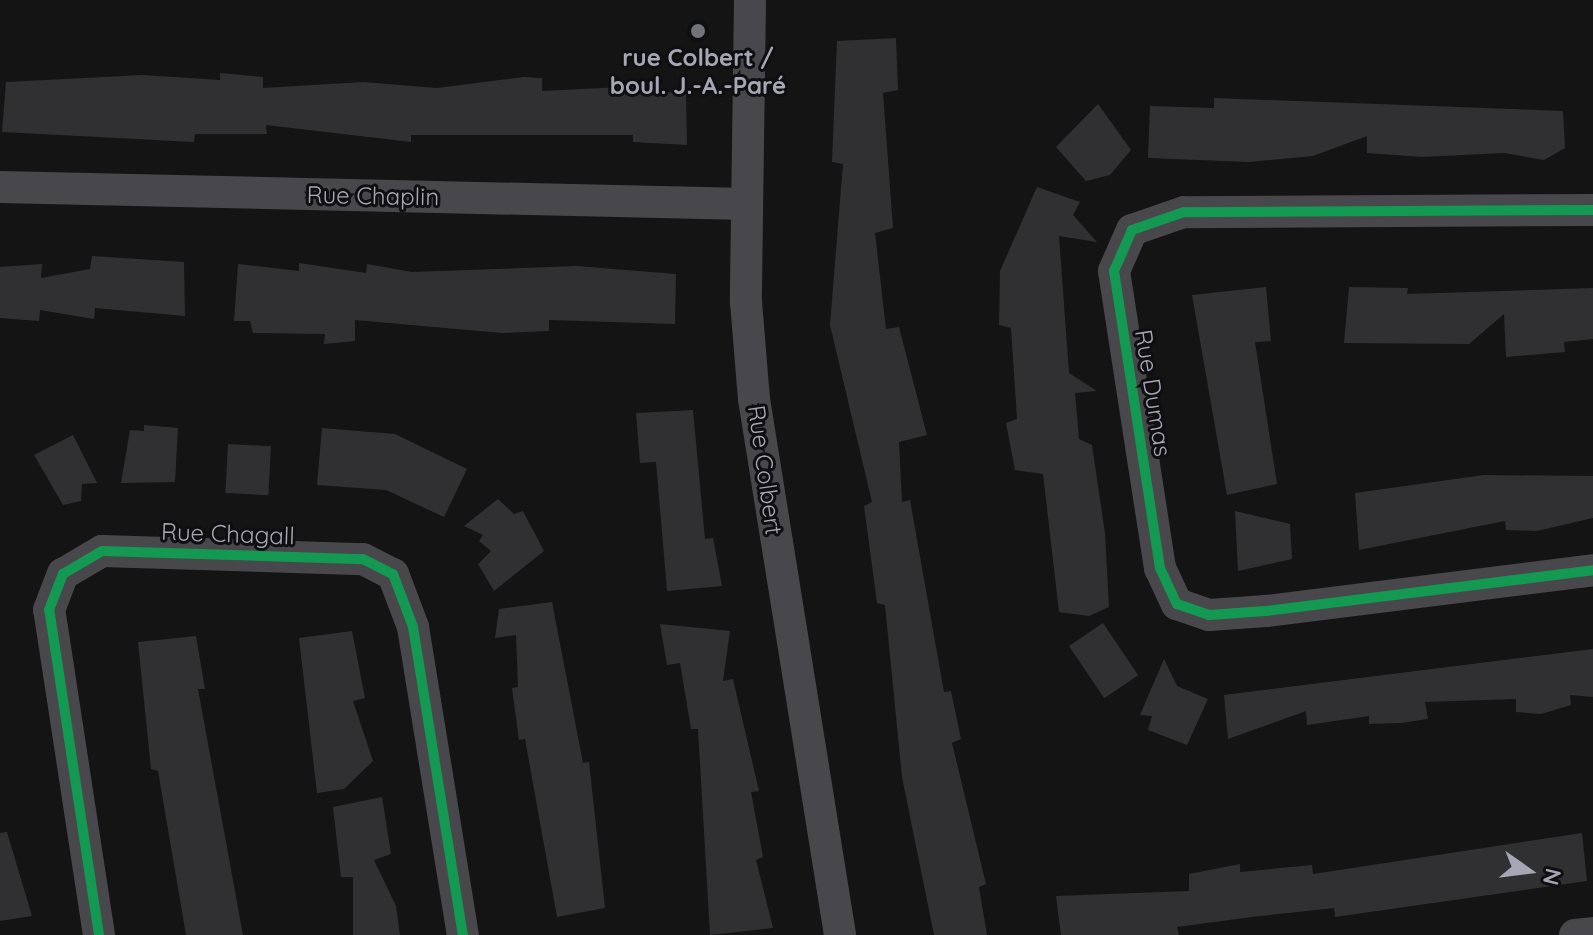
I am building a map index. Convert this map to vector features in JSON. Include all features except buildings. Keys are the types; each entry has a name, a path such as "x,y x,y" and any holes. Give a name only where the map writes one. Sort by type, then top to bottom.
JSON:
{"street":[{"name":"Rue Colbert","path":"750,0 746,204 754,399 840,935"},
{"name":"Rue Chaplin","path":"0,187 746,204"},
{"name":"Rue Dumas","path":"1593,210 1184,212 1132,230 1114,271 1160,568 1177,604 1209,615 1266,611 1593,570"},
{"name":"Rue Chagall","path":"99,935 49,610 63,574 102,551 363,559 393,574 413,627 463,935"},
{"path":"1575,935 1593,933"}],"cycle path":[{"path":"1593,210 1184,212 1132,230 1114,271 1160,568 1177,604 1209,615 1266,611 1593,570"},
{"path":"99,935 49,610 63,574 102,551 363,559 393,574 413,627 463,935"}],"place":[{"name":"rue Colbert / boul. J.-A.-Paré","path":"698,31"}]}
